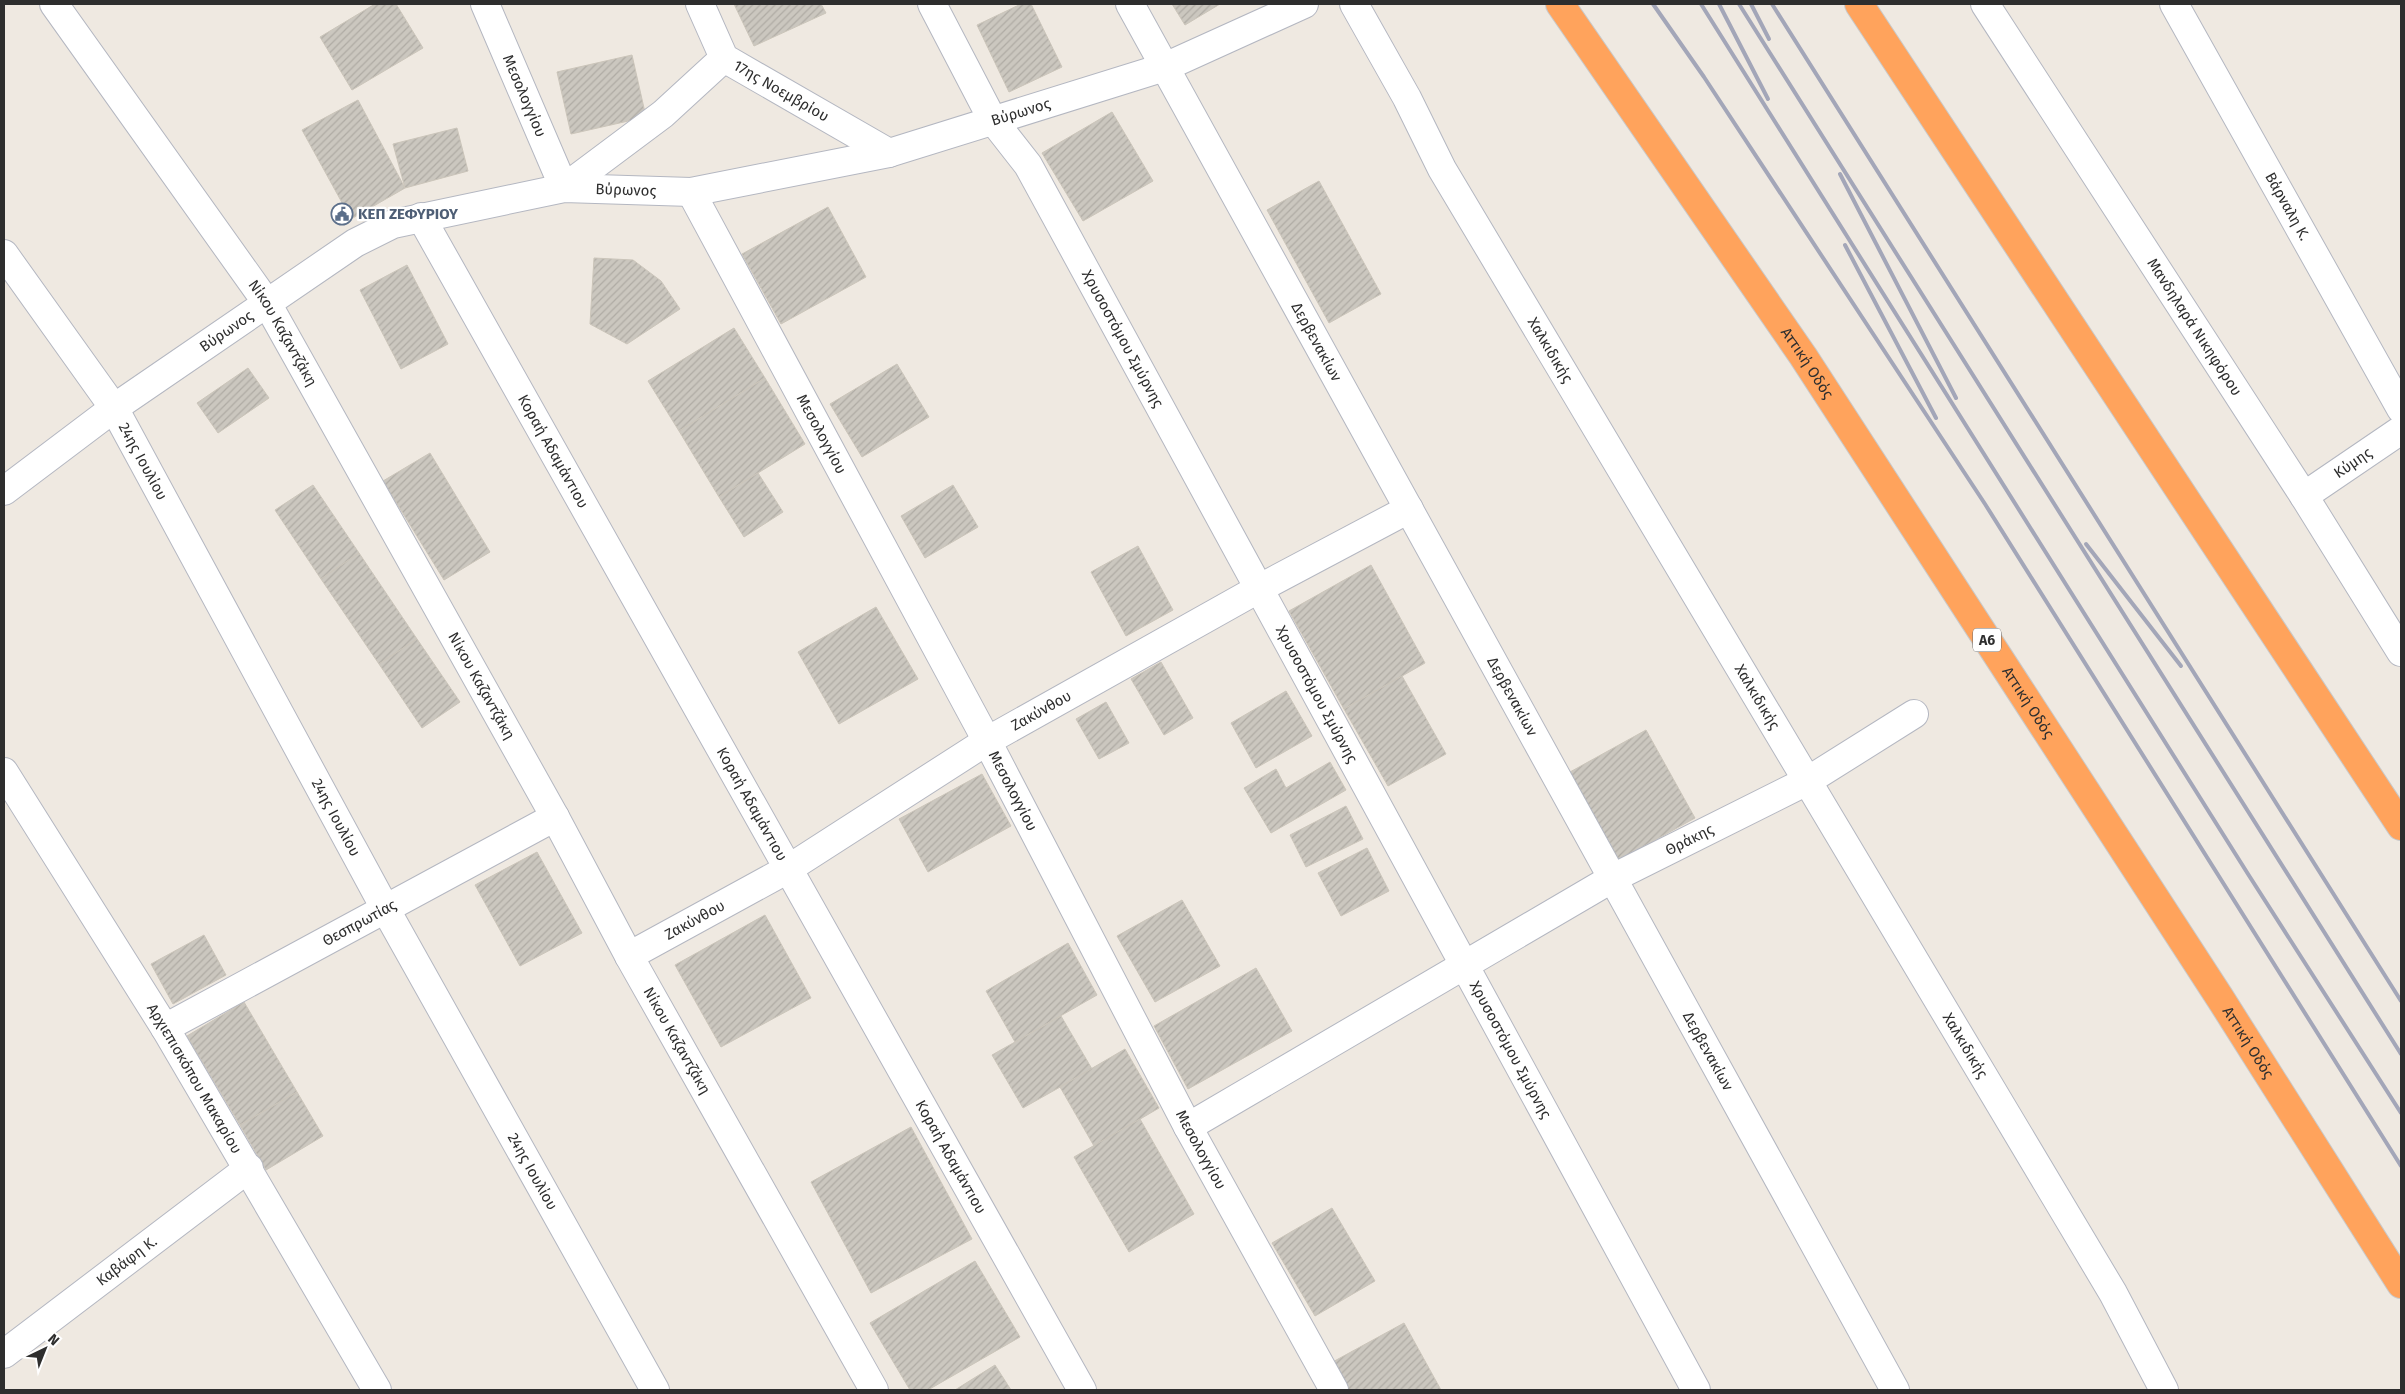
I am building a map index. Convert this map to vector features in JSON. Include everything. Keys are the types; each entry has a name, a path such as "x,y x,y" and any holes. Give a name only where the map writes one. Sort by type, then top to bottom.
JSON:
{"highway":[{"name":"Αττική Οδός","path":"1560,4 1809,364 2209,982 2401,1284"},
{"path":"1859,4 2401,826"}],"street":[{"name":"Νίκου Καζαντζάκη","path":"54,4 267,303 555,817 629,956 874,1390"},
{"name":"Μεσολογγίου","path":"485,4 564,188"},
{"name":"17ης Νοεμβρίου","path":"700,4 724,58 889,153"},
{"name":"Χρυσοστόμου Σμύρνης","path":"932,4 992,120 1028,165 1696,1390"},
{"name":"Δερβενακίων","path":"1130,4 1895,1390"},
{"name":"Βύρωνος","path":"4,491 114,408 354,243 393,224 564,188 691,192 889,153 1165,67 1304,4"},
{"name":"Χαλκιδικής","path":"1354,4 1407,98 1447,177 1809,780 2113,1293 2164,1390"},
{"name":"Μανδηλαρά Νικηφόρου","path":"1985,4 2304,496 2401,652"},
{"name":"Βάρναλη Κ.","path":"2174,4 2401,409"},
{"path":"564,188 664,114 724,58"},
{"name":"Μεσολογγίου","path":"691,192 987,741 1188,1127 1334,1390"},
{"name":"Κοραή Αδαμάντιου","path":"421,217 1082,1390"},
{"name":"24ης Ιουλίου","path":"4,254 114,408 386,910 655,1390"},
{"name":"Κύμης","path":"2304,496 2401,430"},
{"name":"Ζακύνθου","path":"629,956 788,869 987,741 1260,588 1409,509"},
{"name":"Θράκης","path":"1188,1127 1612,878 1809,780 1914,714"},
{"name":"Αρχιεπισκόπου Μακαρίου","path":"4,772 165,1028 377,1390"},
{"name":"Θεσπρωτίας","path":"165,1028 555,817"},
{"name":"Καβάφη Κ.","path":"4,1354 248,1168"}],"building":[{"path":"375,4 396,4 423,48 352,90 320,37"},
{"path":"734,4 821,4 826,13 754,46"},
{"path":"1021,4 1031,4 1062,67 1009,92 977,25"},
{"path":"1172,4 1220,4 1185,25"},
{"path":"632,55 646,117 571,134 557,72"},
{"path":"358,100 405,188 351,219 302,130"},
{"path":"1112,112 1153,181 1083,221 1042,153"},
{"path":"457,128 468,171 405,188 393,144"},
{"path":"1319,181 1381,294 1329,323 1267,210"},
{"path":"828,207 866,277 781,324 742,254"},
{"path":"594,258 633,260 661,281 680,309 627,344 590,324"},
{"path":"407,265 448,344 401,369 360,290"},
{"path":"734,328 765,378 679,431 648,381"},
{"path":"897,364 929,417 862,457 830,404"},
{"path":"248,368 269,398 218,433 197,403"},
{"path":"765,378 805,444 719,497 679,431"},
{"path":"430,453 490,552 444,580 383,481"},
{"path":"758,473 783,512 744,537 719,497"},
{"path":"313,485 359,553 321,579 275,510"},
{"path":"953,485 978,527 925,558 901,516"},
{"path":"1138,546 1173,610 1126,636 1091,572"},
{"path":"359,553 417,639 379,664 321,579"},
{"path":"1371,565 1425,663 1344,709 1289,611"},
{"path":"876,607 918,679 839,724 798,652"},
{"path":"417,639 460,702 422,728 379,664"},
{"path":"1161,662 1193,718 1164,735 1131,679"},
{"path":"1402,676 1446,754 1388,786 1344,709"},
{"path":"1286,691 1312,736 1256,768 1231,723"},
{"path":"1106,702 1129,743 1099,759 1076,719"},
{"path":"1646,730 1695,818 1619,860 1570,772"},
{"path":"1330,762 1346,790 1271,833 1244,788 1276,769 1286,788"},
{"path":"982,774 1011,826 928,872 899,819"},
{"path":"1346,806 1363,839 1306,867 1290,835"},
{"path":"1367,848 1389,891 1341,916 1318,873"},
{"path":"537,852 582,933 520,966 475,885"},
{"path":"1182,900 1220,966 1155,1002 1117,936"},
{"path":"765,915 811,998 721,1047 675,965"},
{"path":"204,935 226,975 173,1004 151,964"},
{"path":"1068,943 1097,995 1015,1042 986,991"},
{"path":"1256,968 1292,1031 1188,1089 1154,1026"},
{"path":"244,1002 297,1092 240,1125 187,1036"},
{"path":"1061,1016 1092,1069 1023,1108 992,1055"},
{"path":"1125,1049 1159,1108 1094,1146 1060,1087"},
{"path":"297,1092 323,1136 266,1170 240,1125"},
{"path":"1140,1119 1194,1214 1129,1252 1074,1157"},
{"path":"911,1127 972,1239 871,1293 811,1182"},
{"path":"1332,1208 1375,1281 1315,1316 1272,1243"},
{"path":"975,1261 1020,1337 928,1390 910,1390 870,1323"},
{"path":"1404,1323 1441,1390 1344,1390 1329,1364"},
{"path":"995,1365 1011,1390 955,1390"}],"railway":[{"path":"1653,4 1704,77 1985,504 2401,1166"},
{"path":"1701,4 2248,874 2401,1113"},
{"path":"1719,4 1768,99"},
{"path":"1739,4 2401,1054"},
{"path":"1751,4 1769,39"},
{"path":"1772,4 2401,1001"},
{"path":"1840,174 1956,398"},
{"path":"1845,245 1936,418"},
{"path":"2086,544 2181,666"}],"place":[{"name":"ΚΕΠ ΖΕΦΥΡΙΟΥ","path":"342,214"}]}
